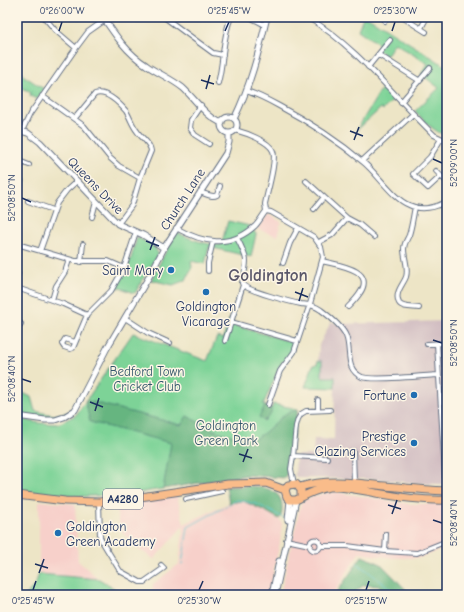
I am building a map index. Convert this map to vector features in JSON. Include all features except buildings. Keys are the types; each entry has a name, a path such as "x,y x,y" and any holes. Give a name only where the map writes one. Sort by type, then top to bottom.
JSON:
{"main road":[{"path":"294,501 287,497 285,490 288,485 354,482 420,490 446,491"},
{"name":"A4280","path":"17,495 65,501 99,502 211,486 247,483 266,483 285,490"},
{"path":"294,501 301,490 297,485"},
{"path":"294,501 317,490 332,487 351,488 421,499 447,500"}],"street":[{"path":"44,17 55,30 76,48"},
{"path":"164,17 213,53 223,55"},
{"path":"218,83 222,68 225,35 231,17"},
{"path":"250,17 265,25"},
{"path":"234,118 240,108 246,91 267,17"},
{"path":"307,17 338,39 434,135 447,141"},
{"path":"402,17 426,32"},
{"path":"420,28 427,17"},
{"path":"19,131 88,32 104,19 122,44 136,59 181,87 215,120 222,123"},
{"path":"368,68 379,55 385,43 390,40"},
{"path":"379,55 420,81"},
{"path":"401,102 430,71"},
{"path":"246,91 273,102 306,120 330,136 362,161 397,197 408,205 415,207 432,207 447,201"},
{"path":"75,118 94,94 103,93 117,102 127,112 136,130 151,147 152,151 140,178 132,205 118,224"},
{"path":"42,96 75,118 90,132 110,158 123,169 140,178"},
{"path":"201,105 191,120 190,128 195,134 209,144"},
{"path":"362,161 413,114"},
{"path":"176,228 191,236 224,242 237,238 255,226 266,211 265,204 274,162 274,152 262,141 236,130 229,133 225,132 222,128 222,123 226,118 234,118"},
{"path":"234,118 237,125 236,130"},
{"name":"Queens Drive","path":"19,131 34,137 40,142 118,224 136,232 164,248"},
{"name":"Church Lane","path":"17,416 55,420 71,414 78,407 107,348 164,248 226,153 229,142 229,133"},
{"path":"441,139 430,157 413,174 428,188 441,176"},
{"path":"17,162 19,161 29,165"},
{"path":"436,171 446,181"},
{"path":"308,176 304,182 324,197 347,218 360,224 374,237"},
{"path":"40,251 53,210 60,198 77,181"},
{"path":"200,192 215,196 217,195 220,186"},
{"path":"314,209 324,197"},
{"path":"28,201 53,210"},
{"path":"92,217 96,202"},
{"path":"415,207 404,251 407,263 406,277 400,287 398,301 402,306 419,308"},
{"path":"266,211 271,212 314,237 319,242 322,252 322,261 310,304 294,352 280,371 268,405"},
{"path":"319,242 332,235 347,218"},
{"path":"283,263 290,243 298,228"},
{"path":"75,342 87,315 111,290 124,268 136,232"},
{"path":"225,341 242,285 247,262 245,253 237,238"},
{"path":"208,272 208,263 213,241"},
{"path":"17,244 69,260 81,262 108,261 124,268"},
{"path":"81,262 83,244"},
{"path":"52,300 56,286 65,272 69,260"},
{"path":"322,261 356,271 363,276 364,281 362,289 348,307"},
{"path":"242,285 245,288 258,292 301,304 310,304 321,310 342,331 347,341 349,363 355,372 360,376 371,378 438,375"},
{"path":"17,288 52,300 87,315"},
{"path":"125,318 148,333 170,343"},
{"path":"231,322 297,341"},
{"path":"427,344 447,343"},
{"path":"437,344 446,491"},
{"path":"318,400 318,410"},
{"path":"297,485 291,469 298,419 301,414 306,411 330,410"},
{"path":"441,422 447,422"},
{"path":"352,451 354,482"},
{"path":"293,456 327,458"},
{"path":"211,486 212,494"},
{"path":"192,489 194,498"},
{"path":"186,499 222,491"},
{"path":"272,595 294,501"},
{"path":"99,502 100,538 120,571 140,582 144,582 164,568 161,565"},
{"path":"275,595 290,514"},
{"path":"385,551 386,534"},
{"path":"310,545 311,541 316,539 320,542 321,546"},
{"path":"286,540 310,545 311,548 316,550 321,546 347,546 417,553 447,541"}],"shaded area":[{"path":"268,214 281,222 277,236 257,229"},
{"path":"447,321 447,484 373,479 299,478 295,476 296,455 313,455 314,439 334,440 335,378 322,377 322,361 318,361 319,345 331,322 340,324"},
{"path":"336,492 409,504 447,504 447,548 419,558 393,558 359,553 333,595 280,595 301,503 306,499 325,493"},
{"path":"177,496 184,524 229,503 243,501 279,519 282,523 280,543 268,595 152,595 153,584 179,564 184,525 154,559 133,545 120,529 116,505 102,503"},
{"name":"Goldington Green Academy","path":"39,501 75,504 78,561 99,579 125,595 26,595 35,585 39,574"}],"green space":[{"path":"363,17 368,17 447,67 447,136 433,129 415,111 439,88 421,74 428,64 395,43 386,56 378,50 381,46 358,30"},
{"path":"17,68 24,76 44,89 37,99 30,96 31,92 17,86"},
{"path":"382,88 393,100 383,110 381,108 356,131"},
{"path":"17,178 26,180 21,195 17,194"},
{"path":"228,221 250,226 256,234 251,257 209,247 205,264 191,261 192,267 186,280 173,285 151,280 176,232 198,241 221,245"},
{"path":"137,237 155,247 158,254 135,293 117,287 131,259"},
{"name":"Goldington Green Park","path":"229,319 236,326 292,342 294,347 287,360 282,362 263,405 272,408 273,404 298,409 286,473 254,474 131,494 70,497 17,490 17,418 39,423 58,424 76,415 133,333 207,361 217,337 223,339"},
{"path":"318,361 322,361 322,377 335,377 335,388 305,387 313,365 317,364"},
{"path":"17,390 31,397 35,411 53,415 70,412 53,417 17,414"},
{"path":"85,400 181,425 187,416 213,430 251,441 264,433 285,414 298,409 286,478 246,475 163,489 171,443 90,422"},
{"path":"265,406 271,408 271,414 264,421 259,417"},
{"path":"249,486 266,488 279,496 282,513 279,519 243,501 229,503 226,487"},
{"path":"362,556 381,564 411,595 384,595 379,586 364,585 351,595 335,595"},
{"path":"39,574 99,579 125,595 26,595 35,585"}],"waterway":[{"path":"182,564 188,527 237,500 257,504 286,519"},
{"path":"357,563 386,585 396,595"}],"place":[{"name":"Saint Mary","path":"171,270"},
{"name":"Goldington Vicarage","path":"206,292"},
{"name":"Fortune","path":"414,395"},
{"name":"Prestige Glazing Services","path":"414,443"},
{"name":"Goldington Green Academy","path":"58,533"}],"district":[{"name":"Goldington","path":"268,275"}],"park label":[{"name":"Bedford Town Cricket Club","path":"147,378"}]}
